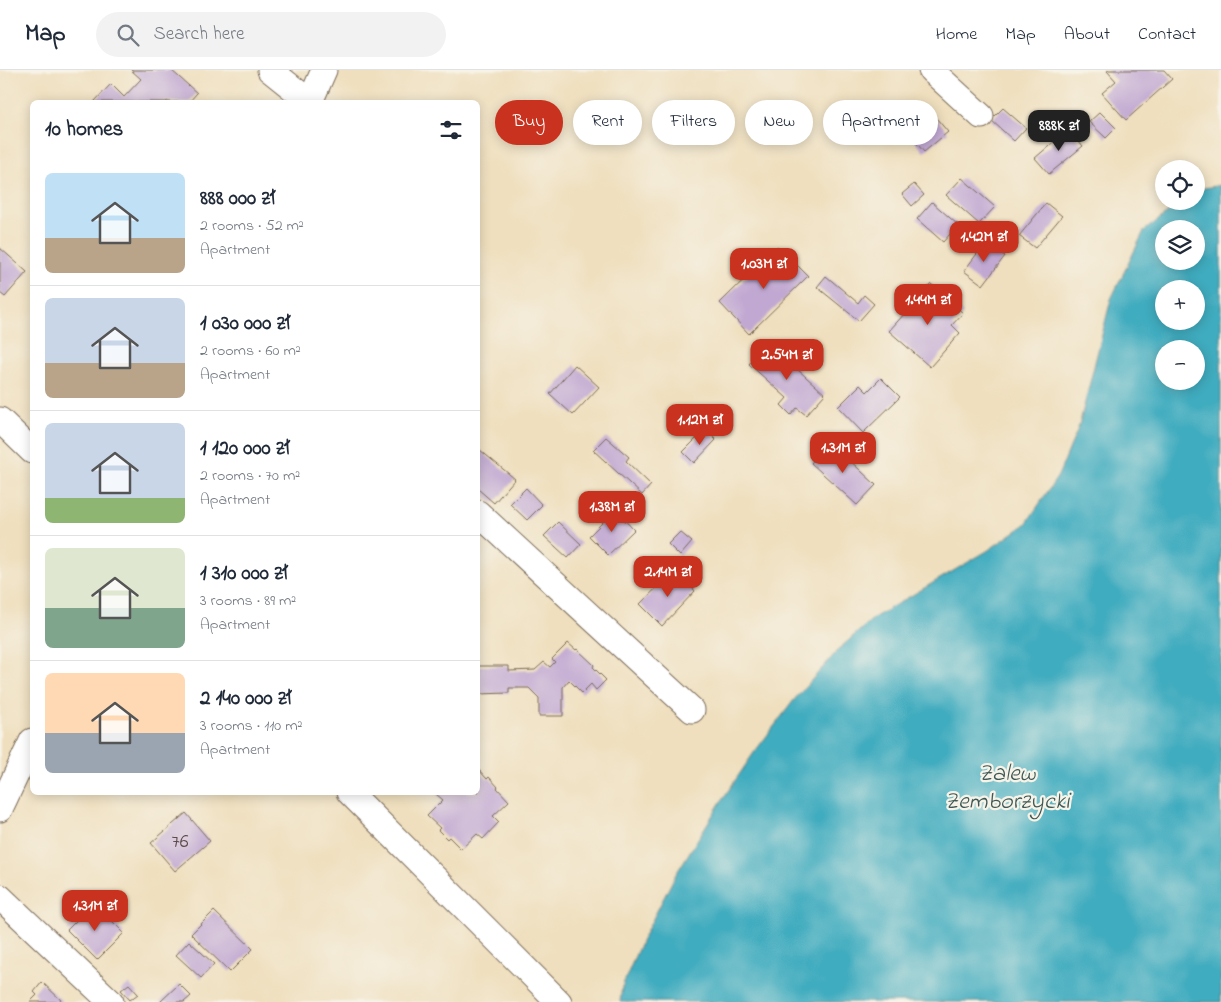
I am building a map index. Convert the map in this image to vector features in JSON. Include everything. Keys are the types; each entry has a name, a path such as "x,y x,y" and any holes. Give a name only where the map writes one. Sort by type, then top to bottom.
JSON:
{"street":[{"path":"270,70 308,100"},
{"path":"311,100 324,70"},
{"path":"931,70 981,116"},
{"path":"0,420 30,450"},
{"path":"480,515 692,710"},
{"path":"0,809 30,745"},
{"path":"352,795 559,1002"},
{"path":"0,897 110,1002"},
{"path":"0,918 89,1002"}],"water":[{"name":"Zalew Zemborzycki","path":"1221,185 1221,1002 620,1002 622,987 641,942 676,874 753,754 794,700 840,648 875,617 987,551 1026,524 1058,476 1079,426 1111,299 1144,231 1155,223 1155,270 1205,270 1205,220 1158,220 1171,210 1205,210 1205,188"}],"building":[{"path":"131,70 171,70 197,93 191,100 96,100 111,84 124,97 141,79"},
{"path":"1164,70 1172,79 1126,120 1102,93 1116,81 1107,71"},
{"path":"1003,108 1026,128 1014,141 991,120"},
{"path":"1100,112 1116,128 1106,138 1089,122"},
{"path":"938,120 948,132 938,140"},
{"path":"1069,129 1083,146 1049,174 1035,158"},
{"path":"918,145 932,145 924,152"},
{"path":"962,178 995,207 979,224 946,195"},
{"path":"914,184 924,195 912,206 902,194"},
{"path":"932,202 958,225 943,242 917,219"},
{"path":"1046,203 1062,216 1035,248 1019,236"},
{"path":"986,242 1005,256 983,285 964,271"},
{"path":"778,246 808,276 749,334 720,303"},
{"path":"0,248 27,272 5,297 0,293"},
{"path":"826,276 858,303 864,295 874,304 859,321 817,287"},
{"path":"931,284 963,313 952,325 960,333 930,367 889,331"},
{"path":"768,343 825,394 806,415 797,408 791,415 781,405 787,398 749,364"},
{"path":"575,365 599,387 573,415 550,394"},
{"path":"881,378 900,397 863,433 838,407 860,385 867,392"},
{"path":"706,429 716,440 694,463 683,452"},
{"path":"606,437 629,457 626,461 651,485 642,495 593,450"},
{"path":"830,442 876,485 857,505 811,463"},
{"path":"480,450 515,479 494,503 480,491"},
{"path":"526,488 542,505 527,520 510,504"},
{"path":"615,510 634,530 608,555 589,536"},
{"path":"558,522 581,544 568,558 544,536"},
{"path":"680,532 692,542 680,556 668,544"},
{"path":"676,569 695,591 662,626 640,604"},
{"path":"568,643 594,665 593,667 606,680 596,690 591,684 582,693 569,680 563,687 563,716 539,716 539,698 529,688 509,688 509,693 480,694 480,666 509,666 509,671 535,670 544,662 550,667 555,662 552,659"},
{"path":"480,771 487,779 489,777 509,801 493,816 499,822 483,839 477,834 461,849 449,837 447,839 438,830 440,828 427,816 443,800 437,795 480,795"},
{"path":"186,813 210,841 175,871 151,843"},
{"path":"94,903 124,933 97,960 67,930"},
{"path":"214,911 253,949 230,972 191,934"},
{"path":"189,941 214,964 201,978 176,955"},
{"path":"42,982 63,1002 30,1002 37,995 34,992"},
{"path":"129,984 138,994 130,1000 121,990"},
{"path":"179,984 191,996 184,1002 160,1002"}]}
